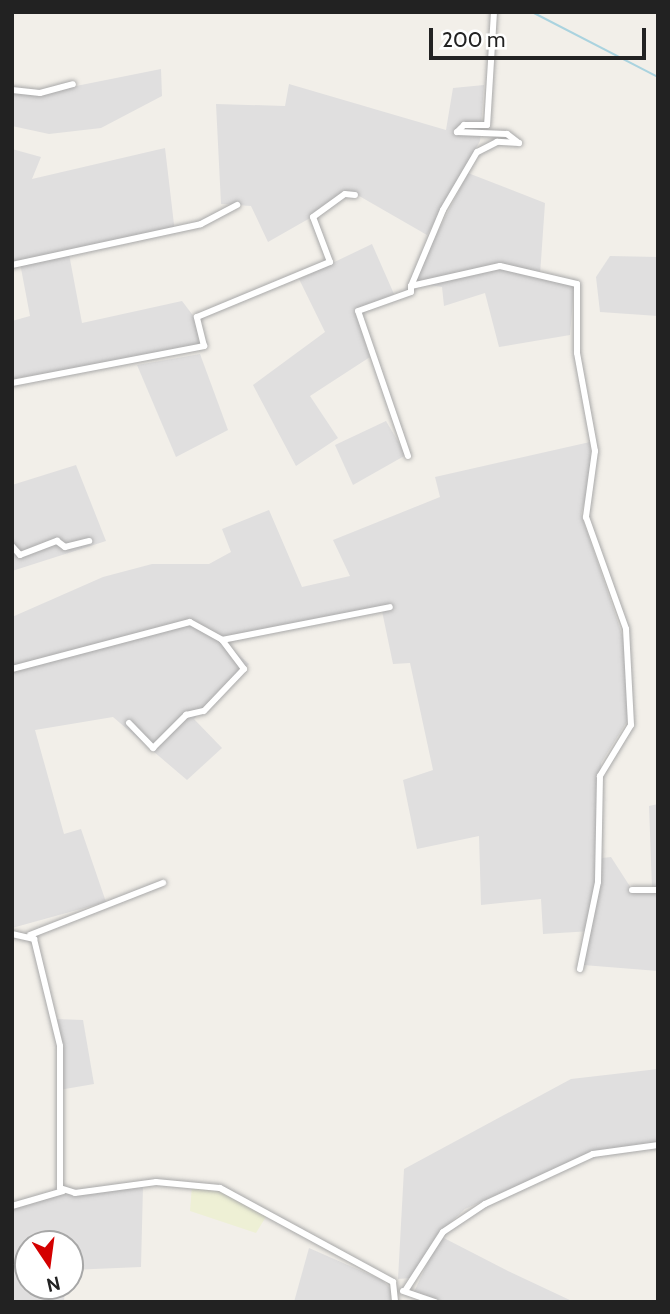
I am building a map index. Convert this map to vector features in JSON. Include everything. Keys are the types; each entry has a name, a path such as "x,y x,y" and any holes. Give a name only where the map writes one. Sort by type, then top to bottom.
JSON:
{"street":[{"path":"408,456 358,311 411,292 411,286 443,210 477,152 497,142 519,143 507,134 457,132 464,125 487,124 494,12"},
{"path":"12,90 40,93 73,84"},
{"path":"12,383 204,346 197,317 330,262 313,217 345,194 355,195"},
{"path":"12,265 201,224 237,205"},
{"path":"411,286 500,266 577,284 577,353 595,451 586,517 626,629 631,725 600,776 598,882 580,969"},
{"path":"12,546 20,555 57,541 65,547 89,541"},
{"path":"222,640 390,607"},
{"path":"12,669 190,622 222,640 244,669 204,711 186,715 153,748 129,723"},
{"path":"12,934 30,935 163,883"},
{"path":"632,890 658,890"},
{"path":"30,935 60,1046 55,1143 64,1191"},
{"path":"395,1302 443,1232 485,1204 593,1154 658,1145"},
{"path":"12,1206 64,1191 156,1182 220,1188 287,1220 402,1291 435,1302"}],"shaded area":[{"path":"161,69 162,96 101,128 49,134 12,126 12,90 31,95"},
{"path":"289,84 446,130 453,88 484,85 480,141 427,235 354,193 268,242 251,206 221,204 216,104 285,106"},
{"path":"165,148 175,233 69,254 82,323 182,301 198,322 199,348 12,379 12,321 30,316 20,263 12,263 12,149 41,157 32,179"},
{"path":"468,173 545,203 540,275 574,287 570,335 499,347 485,293 444,306 442,287 412,282"},
{"path":"372,244 394,294 355,312 370,357 310,396 338,438 296,466 253,385 325,332 299,279"},
{"path":"610,256 658,257 658,316 600,312 596,277"},
{"path":"200,354 228,430 176,457 137,365"},
{"path":"386,421 406,455 353,485 335,445"},
{"path":"590,442 592,478 581,514 626,646 629,718 601,763 602,858 611,857 631,888 652,888 649,806 658,804 658,971 583,965 591,931 543,934 541,899 481,905 479,836 417,849 403,780 433,770 410,663 393,664 382,611 223,641 249,664 194,719 222,748 187,780 113,717 35,730 64,834 81,829 106,902 12,928 12,617 103,577 152,564 209,564 231,552 222,529 269,510 302,587 350,576 333,540 440,497 435,477"},
{"path":"76,465 106,541 12,571 12,485"},
{"path":"56,1019 83,1020 94,1084 59,1090"},
{"path":"658,1069 658,1142 586,1155 465,1209 437,1235 411,1278 398,1279 404,1169 571,1079"},
{"path":"143,1186 141,1267 84,1269 84,1230 14,1230 14,1300 64,1300 12,1302 12,1209 59,1195"},
{"path":"440,1236 574,1302 444,1302 414,1292"},
{"path":"309,1248 382,1280 393,1291 390,1302 294,1302"}],"green space":[{"path":"192,1186 233,1191 267,1215 256,1233 190,1211"}],"waterway":[{"path":"532,12 658,77"}]}
